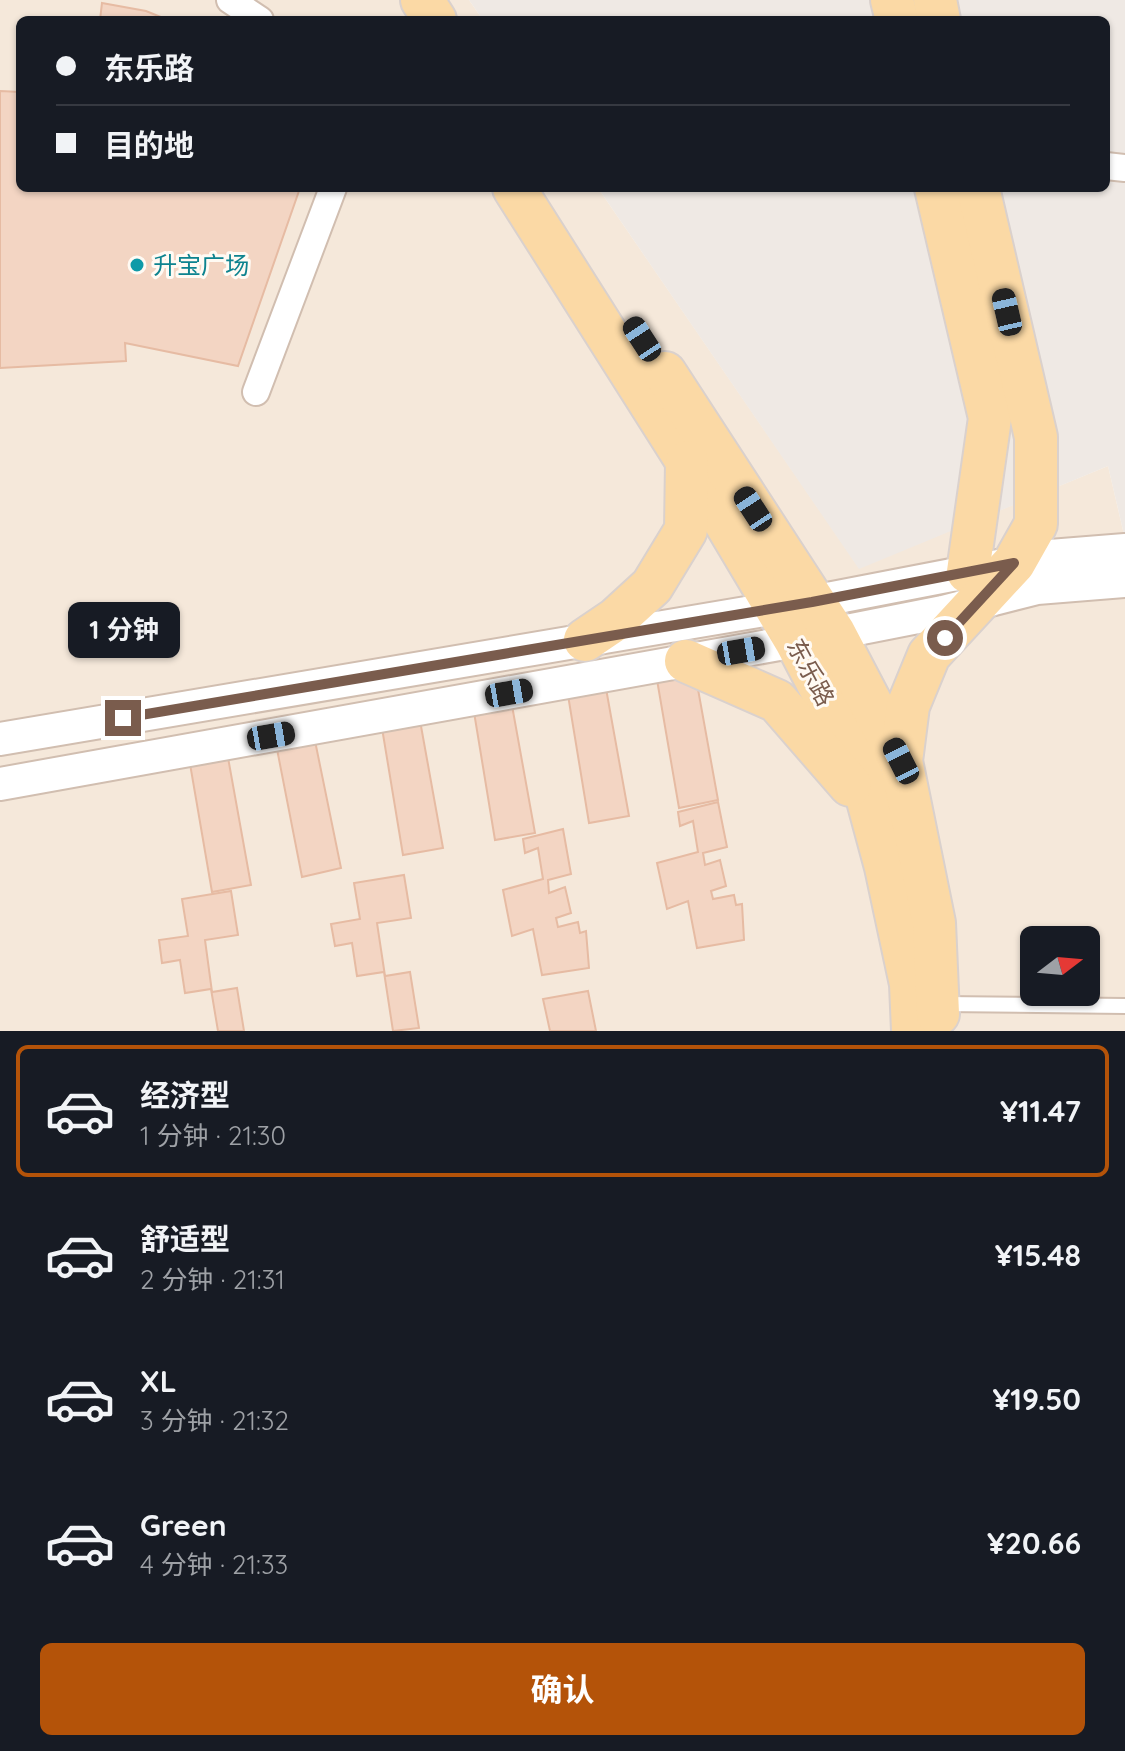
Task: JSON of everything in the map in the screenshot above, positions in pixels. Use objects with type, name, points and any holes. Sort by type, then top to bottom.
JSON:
[{"type":"main road","name":"东乐路","points":[[517,192],[687,462],[804,621]]},
{"type":"main road","name":"东乐路","points":[[546,192],[804,621],[856,756],[911,984],[930,1022]]},
{"type":"main road","points":[[937,192],[990,418],[972,588]]},
{"type":"main road","points":[[930,1022],[934,923],[901,761],[908,706],[929,655],[972,588],[1014,563],[1036,524],[1036,437],[979,192]]},
{"type":"main road","points":[[585,640],[616,619],[652,586],[686,530],[687,462]]},
{"type":"main road","points":[[804,621],[901,761]]},
{"type":"main road","points":[[686,661],[777,701],[827,754],[872,813]]},
{"type":"street","points":[[230,0],[254,16]]},
{"type":"street","points":[[256,392],[331,192]]},
{"type":"street","points":[[1014,563],[1050,556],[1125,550]]},
{"type":"street","points":[[0,739],[585,640],[804,621],[972,588],[1037,588],[1125,581]]},
{"type":"street","points":[[0,784],[686,661],[804,621]]},
{"type":"lane","points":[[930,1022],[1125,1006]]},
{"type":"shaded area","points":[[0,0],[469,0],[480,16],[16,16],[16,192],[601,192],[859,568],[1108,466],[1125,539],[1125,1031],[0,1031]]},
{"type":"shaded area","points":[[469,0],[1125,0],[1125,539],[1108,466],[859,569],[601,192],[1110,192],[1110,16],[480,16]]},
{"type":"building","points":[[102,3],[158,16],[100,16]]},
{"type":"building","name":"升宝广场","points":[[0,91],[16,92],[16,192],[299,192],[238,366],[125,343],[126,361],[0,368]]},
{"type":"building","points":[[694,667],[718,800],[679,808],[656,674]]},
{"type":"building","points":[[605,683],[629,816],[589,823],[567,689]]},
{"type":"building","points":[[511,700],[535,833],[495,840],[473,706]]},
{"type":"building","points":[[419,715],[443,848],[403,855],[381,722]]},
{"type":"building","points":[[314,736],[341,868],[302,877],[276,744]]},
{"type":"building","points":[[227,752],[251,885],[212,892],[189,758]]},
{"type":"building","points":[[718,802],[727,847],[703,853],[705,865],[720,860],[726,886],[711,891],[713,899],[734,895],[736,905],[742,904],[744,940],[697,948],[688,901],[667,909],[657,863],[698,852],[693,821],[680,826],[678,812]]},
{"type":"building","points":[[563,829],[571,874],[548,880],[549,893],[565,887],[571,913],[556,918],[558,927],[578,922],[580,933],[586,931],[589,968],[542,975],[533,929],[512,936],[503,890],[543,879],[538,848],[525,853],[523,839]]},
{"type":"building","points":[[404,875],[411,918],[377,923],[385,976],[410,972],[419,1028],[393,1031],[384,972],[357,976],[352,943],[335,946],[331,924],[360,919],[354,883]]},
{"type":"building","points":[[231,891],[238,935],[205,940],[212,992],[237,988],[244,1031],[218,1031],[211,989],[185,993],[180,960],[162,963],[159,940],[188,936],[182,899]]},
{"type":"building","points":[[588,991],[596,1031],[550,1031],[543,999]]},
{"type":"place","name":"升宝广场","points":[[137,265]]},
{"type":"route","points":[[123,718],[812,602],[1014,563],[945,638]]}]
